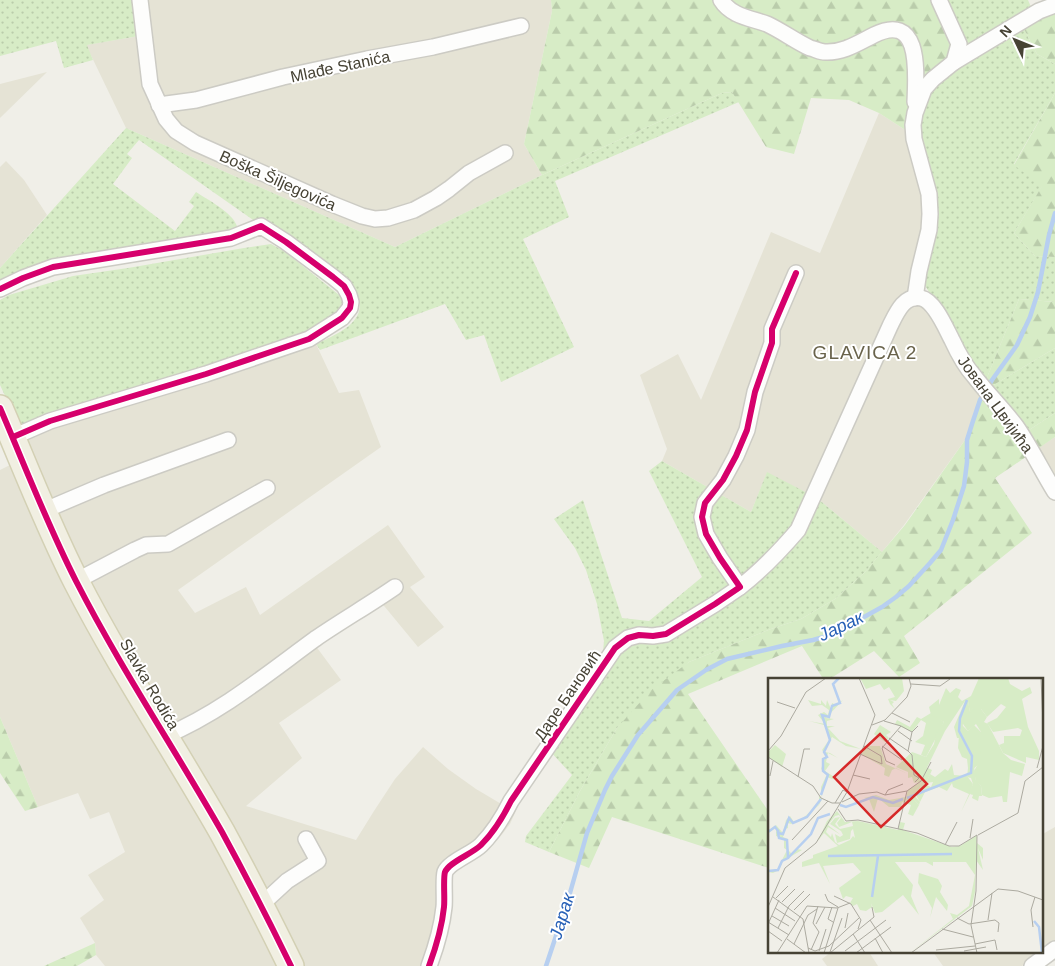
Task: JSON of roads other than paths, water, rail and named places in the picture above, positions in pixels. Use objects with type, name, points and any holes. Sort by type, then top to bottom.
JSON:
[{"type":"main road","name":"Slavka Rodića","points":[[0,408],[43,511],[76,581],[221,831],[291,966]]},
{"type":"street","name":"Boška Šiljegovića","points":[[140,0],[150,84],[166,119],[176,131],[195,143],[332,204],[362,216],[375,219],[388,218],[414,210],[449,189],[468,173],[505,153]]},
{"type":"street","points":[[721,0],[735,14],[769,25],[797,42],[822,52],[836,52],[877,34],[894,30],[903,32],[911,42],[914,50],[916,77],[914,139],[929,194],[930,214],[929,230],[919,271],[915,298]]},
{"type":"street","points":[[939,0],[959,44],[954,62]]},
{"type":"street","points":[[915,113],[924,89],[954,62],[1039,12],[1055,5]]},
{"type":"street","name":"Mlađe Stanića","points":[[159,105],[196,100],[283,77],[432,47],[521,26]]},
{"type":"street","points":[[0,289],[53,267],[231,238],[261,226],[286,242],[344,286],[351,302],[350,308],[342,318],[309,339],[206,374],[50,421],[13,437]]},
{"type":"street","points":[[740,587],[706,534],[702,517],[705,503],[723,480],[748,430],[755,392],[772,344],[772,329],[796,272]]},
{"type":"street","name":"Даре Бановић","points":[[429,966],[440,930],[444,906],[445,873],[453,863],[467,856],[481,845],[502,820],[511,800],[615,648],[628,638],[639,635],[653,636],[666,634],[707,609],[760,571],[798,530],[814,491],[896,314],[905,302],[915,298]]},
{"type":"street","name":"Јована Цвијића","points":[[915,298],[926,300],[930,303],[942,320],[962,360],[973,376],[1017,428],[1055,492]]},
{"type":"street","points":[[43,511],[104,485],[228,440]]},
{"type":"street","points":[[76,581],[146,545],[168,544],[266,488]]},
{"type":"street","points":[[165,736],[184,728],[238,695],[318,638],[395,587]]},
{"type":"street","points":[[261,905],[287,881],[318,861],[306,839]]},
{"type":"street","points":[[1032,966],[1055,949]]},
{"type":"waterway","name":"Јарак","points":[[546,966],[568,900],[587,833],[605,790],[638,735],[677,690],[706,670],[727,659],[831,635],[882,607],[896,597],[909,586],[941,550],[964,486],[967,440],[980,400],[1017,345],[1030,317],[1038,292],[1055,213]]},
{"type":"district","name":"GLAVICA 2","points":[[865,352]]}]
